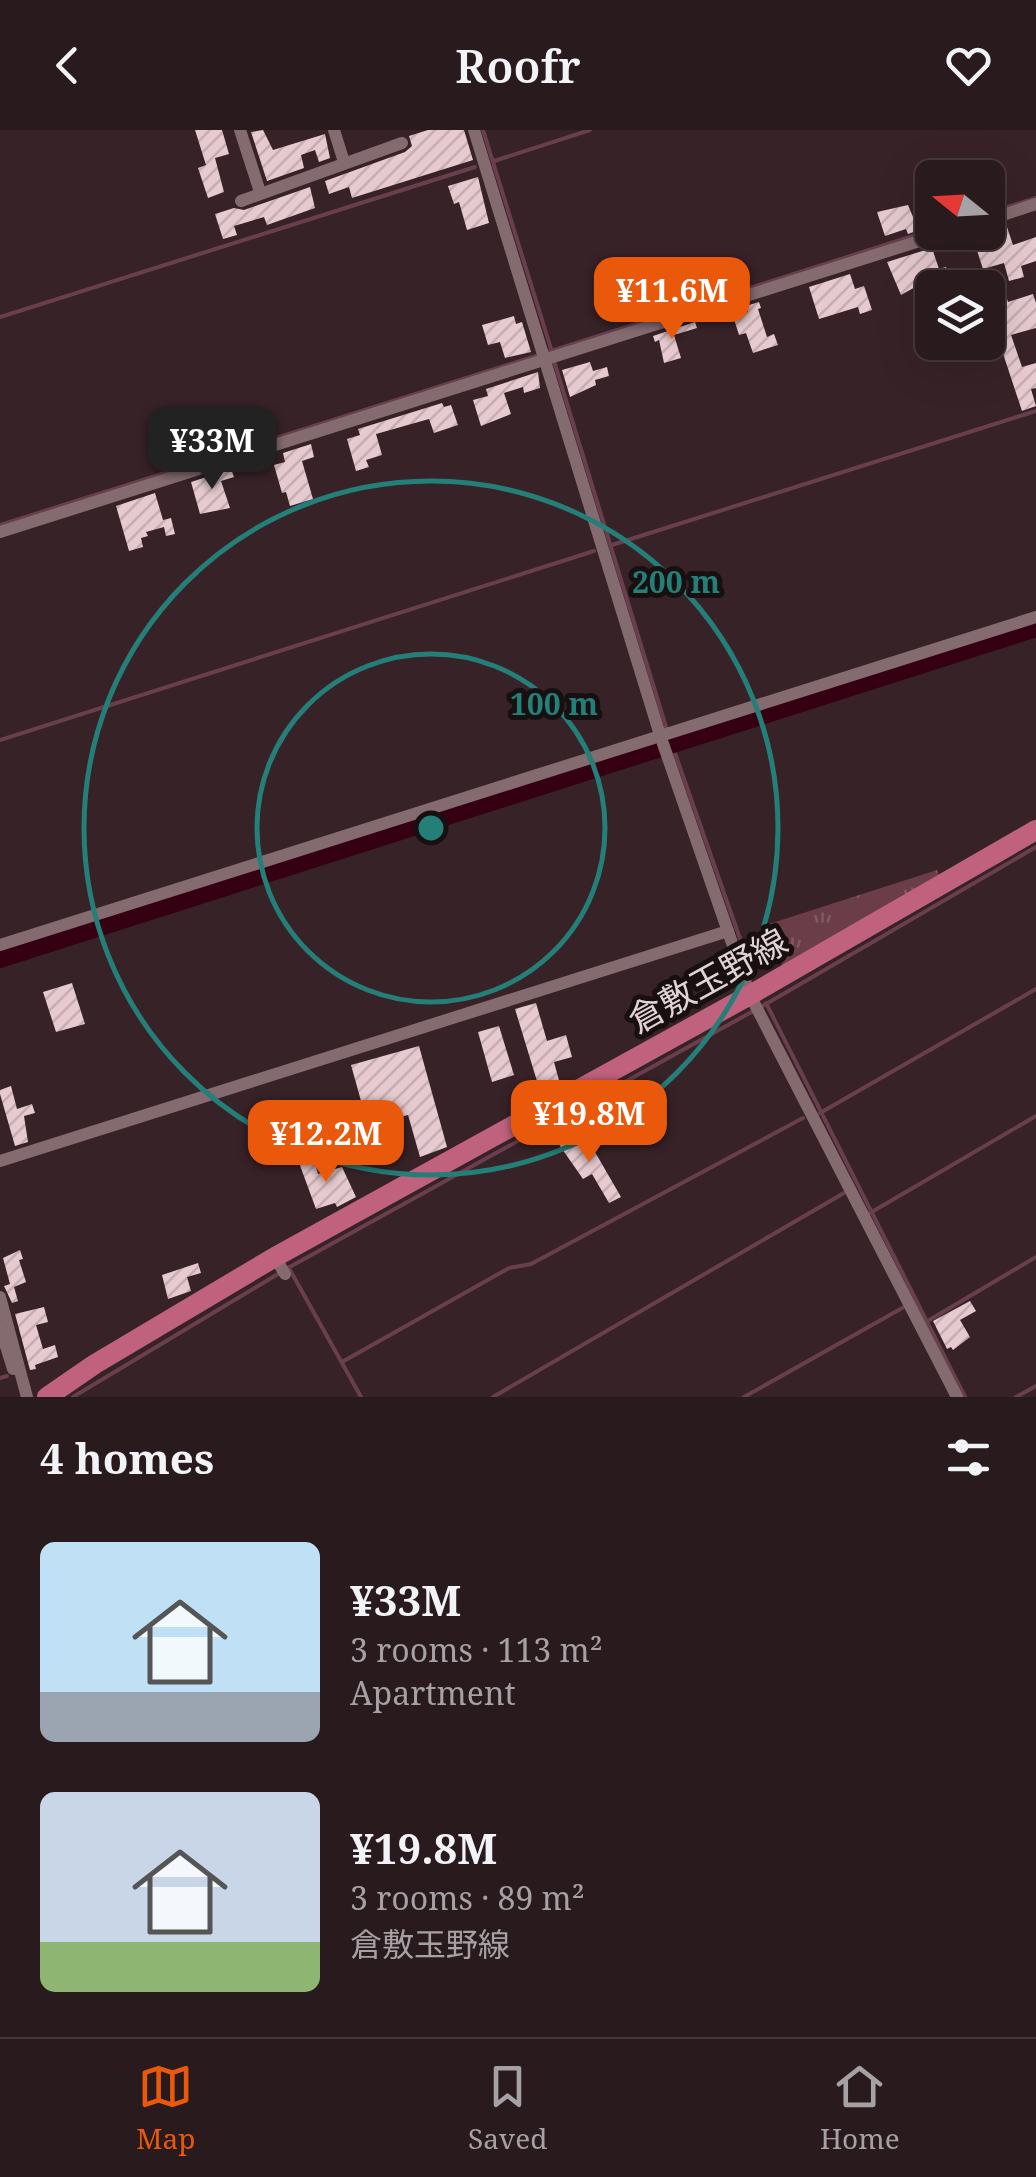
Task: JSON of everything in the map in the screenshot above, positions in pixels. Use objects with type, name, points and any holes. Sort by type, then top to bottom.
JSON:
[{"type":"main road","name":"倉敷玉野線","points":[[47,1397],[95,1364],[755,1004],[1036,830]]},
{"type":"street","points":[[240,130],[260,192]]},
{"type":"street","points":[[334,130],[344,162]]},
{"type":"street","points":[[474,130],[665,739],[755,1004],[957,1397]]},
{"type":"street","points":[[241,201],[402,143]]},
{"type":"street","points":[[1005,214],[1036,204]]},
{"type":"street","points":[[0,532],[915,242]]},
{"type":"street","points":[[0,945],[665,739],[1036,617]]},
{"type":"street","points":[[0,1161],[728,931]]},
{"type":"street","points":[[0,1297],[10,1369]]},
{"type":"street","points":[[0,1328],[10,1369],[27,1397]]},
{"type":"green space","points":[[937,870],[939,875],[783,967],[766,925]]},
{"type":"building","points":[[195,130],[222,130],[229,154],[215,158],[224,192],[208,198],[198,168],[206,165]]},
{"type":"building","points":[[263,130],[273,150],[325,134],[330,158],[319,162],[315,150],[301,155],[304,168],[267,181],[251,132]]},
{"type":"building","points":[[428,130],[464,130],[473,160],[352,198],[349,187],[329,194],[325,181],[405,152],[412,146],[409,136]]},
{"type":"building","points":[[478,177],[489,223],[467,230],[459,202],[454,204],[448,186]]},
{"type":"building","points":[[310,187],[315,208],[267,225],[264,217],[234,226],[237,235],[223,239],[215,214],[234,208],[244,210]]},
{"type":"building","points":[[908,205],[915,216],[915,231],[908,234],[906,229],[885,236],[877,212]]},
{"type":"building","points":[[1005,224],[1013,245],[1036,237],[1036,261],[1021,266],[1024,277],[1009,281],[1004,263],[983,269],[977,250],[1005,250]]},
{"type":"building","points":[[933,250],[939,269],[947,270],[915,270],[915,287],[901,295],[887,262]]},
{"type":"building","points":[[850,274],[855,289],[864,286],[872,310],[860,314],[858,307],[819,319],[809,287]]},
{"type":"building","points":[[1005,292],[1008,302],[1033,294],[1036,303],[1036,328],[1011,335],[1022,367],[1036,363],[1036,388],[1031,389],[1036,406],[1022,411],[1005,360]]},
{"type":"building","points":[[759,302],[767,337],[774,334],[778,345],[753,353],[746,333],[739,335],[733,316],[748,312],[746,306]]},
{"type":"building","points":[[514,316],[516,324],[522,322],[531,352],[505,358],[500,342],[488,345],[482,325]]},
{"type":"building","points":[[695,322],[697,328],[674,335],[681,358],[664,363],[659,340],[655,342],[653,336]]},
{"type":"building","points":[[590,362],[593,371],[607,367],[609,376],[595,380],[596,385],[570,397],[562,370]]},
{"type":"building","points":[[538,372],[540,388],[524,393],[523,387],[504,393],[511,414],[481,426],[473,400],[488,396],[486,389]]},
{"type":"building","points":[[442,403],[444,407],[451,405],[458,425],[434,433],[429,419],[376,434],[382,455],[366,460],[369,467],[356,471],[347,439],[360,435],[358,429]]},
{"type":"building","points":[[311,444],[314,457],[302,461],[313,499],[290,506],[274,465],[285,462],[283,453]]},
{"type":"building","points":[[231,469],[234,477],[221,481],[230,508],[200,514],[191,482]]},
{"type":"building","points":[[155,493],[163,520],[171,518],[175,534],[166,536],[164,527],[146,532],[148,536],[141,538],[143,547],[129,551],[116,506]]},
{"type":"building","points":[[72,983],[85,1024],[56,1032],[43,992]]},
{"type":"building","points":[[536,1003],[547,1041],[566,1035],[572,1057],[554,1062],[560,1084],[540,1091],[515,1009]]},
{"type":"building","points":[[499,1026],[514,1075],[492,1082],[478,1032]]},
{"type":"building","points":[[419,1046],[447,1147],[420,1157],[408,1115],[368,1126],[351,1065]]},
{"type":"building","points":[[11,1086],[17,1109],[32,1104],[35,1113],[24,1116],[28,1142],[15,1146],[0,1094],[0,1090]]},
{"type":"building","points":[[584,1133],[621,1197],[609,1203],[592,1174],[583,1179],[558,1143],[567,1137],[570,1142]]},
{"type":"building","points":[[313,1156],[318,1174],[342,1167],[356,1197],[337,1207],[335,1203],[316,1209],[298,1160]]},
{"type":"building","points":[[20,1250],[26,1282],[14,1287],[18,1301],[12,1303],[4,1286],[10,1284],[3,1258]]},
{"type":"building","points":[[198,1263],[201,1273],[187,1277],[191,1291],[168,1299],[162,1275]]},
{"type":"building","points":[[970,1301],[976,1311],[960,1320],[970,1337],[953,1350],[947,1349],[933,1321]]},
{"type":"building","points":[[44,1307],[48,1322],[36,1325],[43,1349],[55,1345],[58,1357],[30,1370],[15,1314]]},
{"type":"waterway","points":[[483,130],[552,352]]},
{"type":"waterway","points":[[494,161],[590,130]]},
{"type":"waterway","points":[[0,317],[475,167]]},
{"type":"waterway","points":[[1005,208],[1036,198]]},
{"type":"waterway","points":[[548,352],[915,235]]},
{"type":"waterway","points":[[0,525],[539,355]]},
{"type":"waterway","points":[[554,361],[667,730]]},
{"type":"waterway","points":[[612,545],[1036,411]]},
{"type":"waterway","points":[[0,740],[594,551]]},
{"type":"waterway","points":[[0,958],[1036,627]]},
{"type":"waterway","points":[[670,739],[751,970]]},
{"type":"waterway","points":[[286,1269],[766,1004],[1036,847]]},
{"type":"waterway","points":[[820,1113],[1036,989]]},
{"type":"waterway","points":[[766,1003],[965,1397]]},
{"type":"waterway","points":[[870,1213],[1036,1116]]},
{"type":"waterway","points":[[342,1362],[509,1268],[531,1264],[803,1118]]},
{"type":"waterway","points":[[493,1397],[844,1193]]},
{"type":"waterway","points":[[926,1322],[1036,1257]]},
{"type":"waterway","points":[[290,1270],[361,1397]]},
{"type":"waterway","points":[[73,1397],[278,1274]]},
{"type":"waterway","points":[[744,1397],[904,1307]]},
{"type":"waterway","points":[[0,1378],[7,1376]]},
{"type":"waterway","points":[[1016,1397],[1036,1386]]}]
